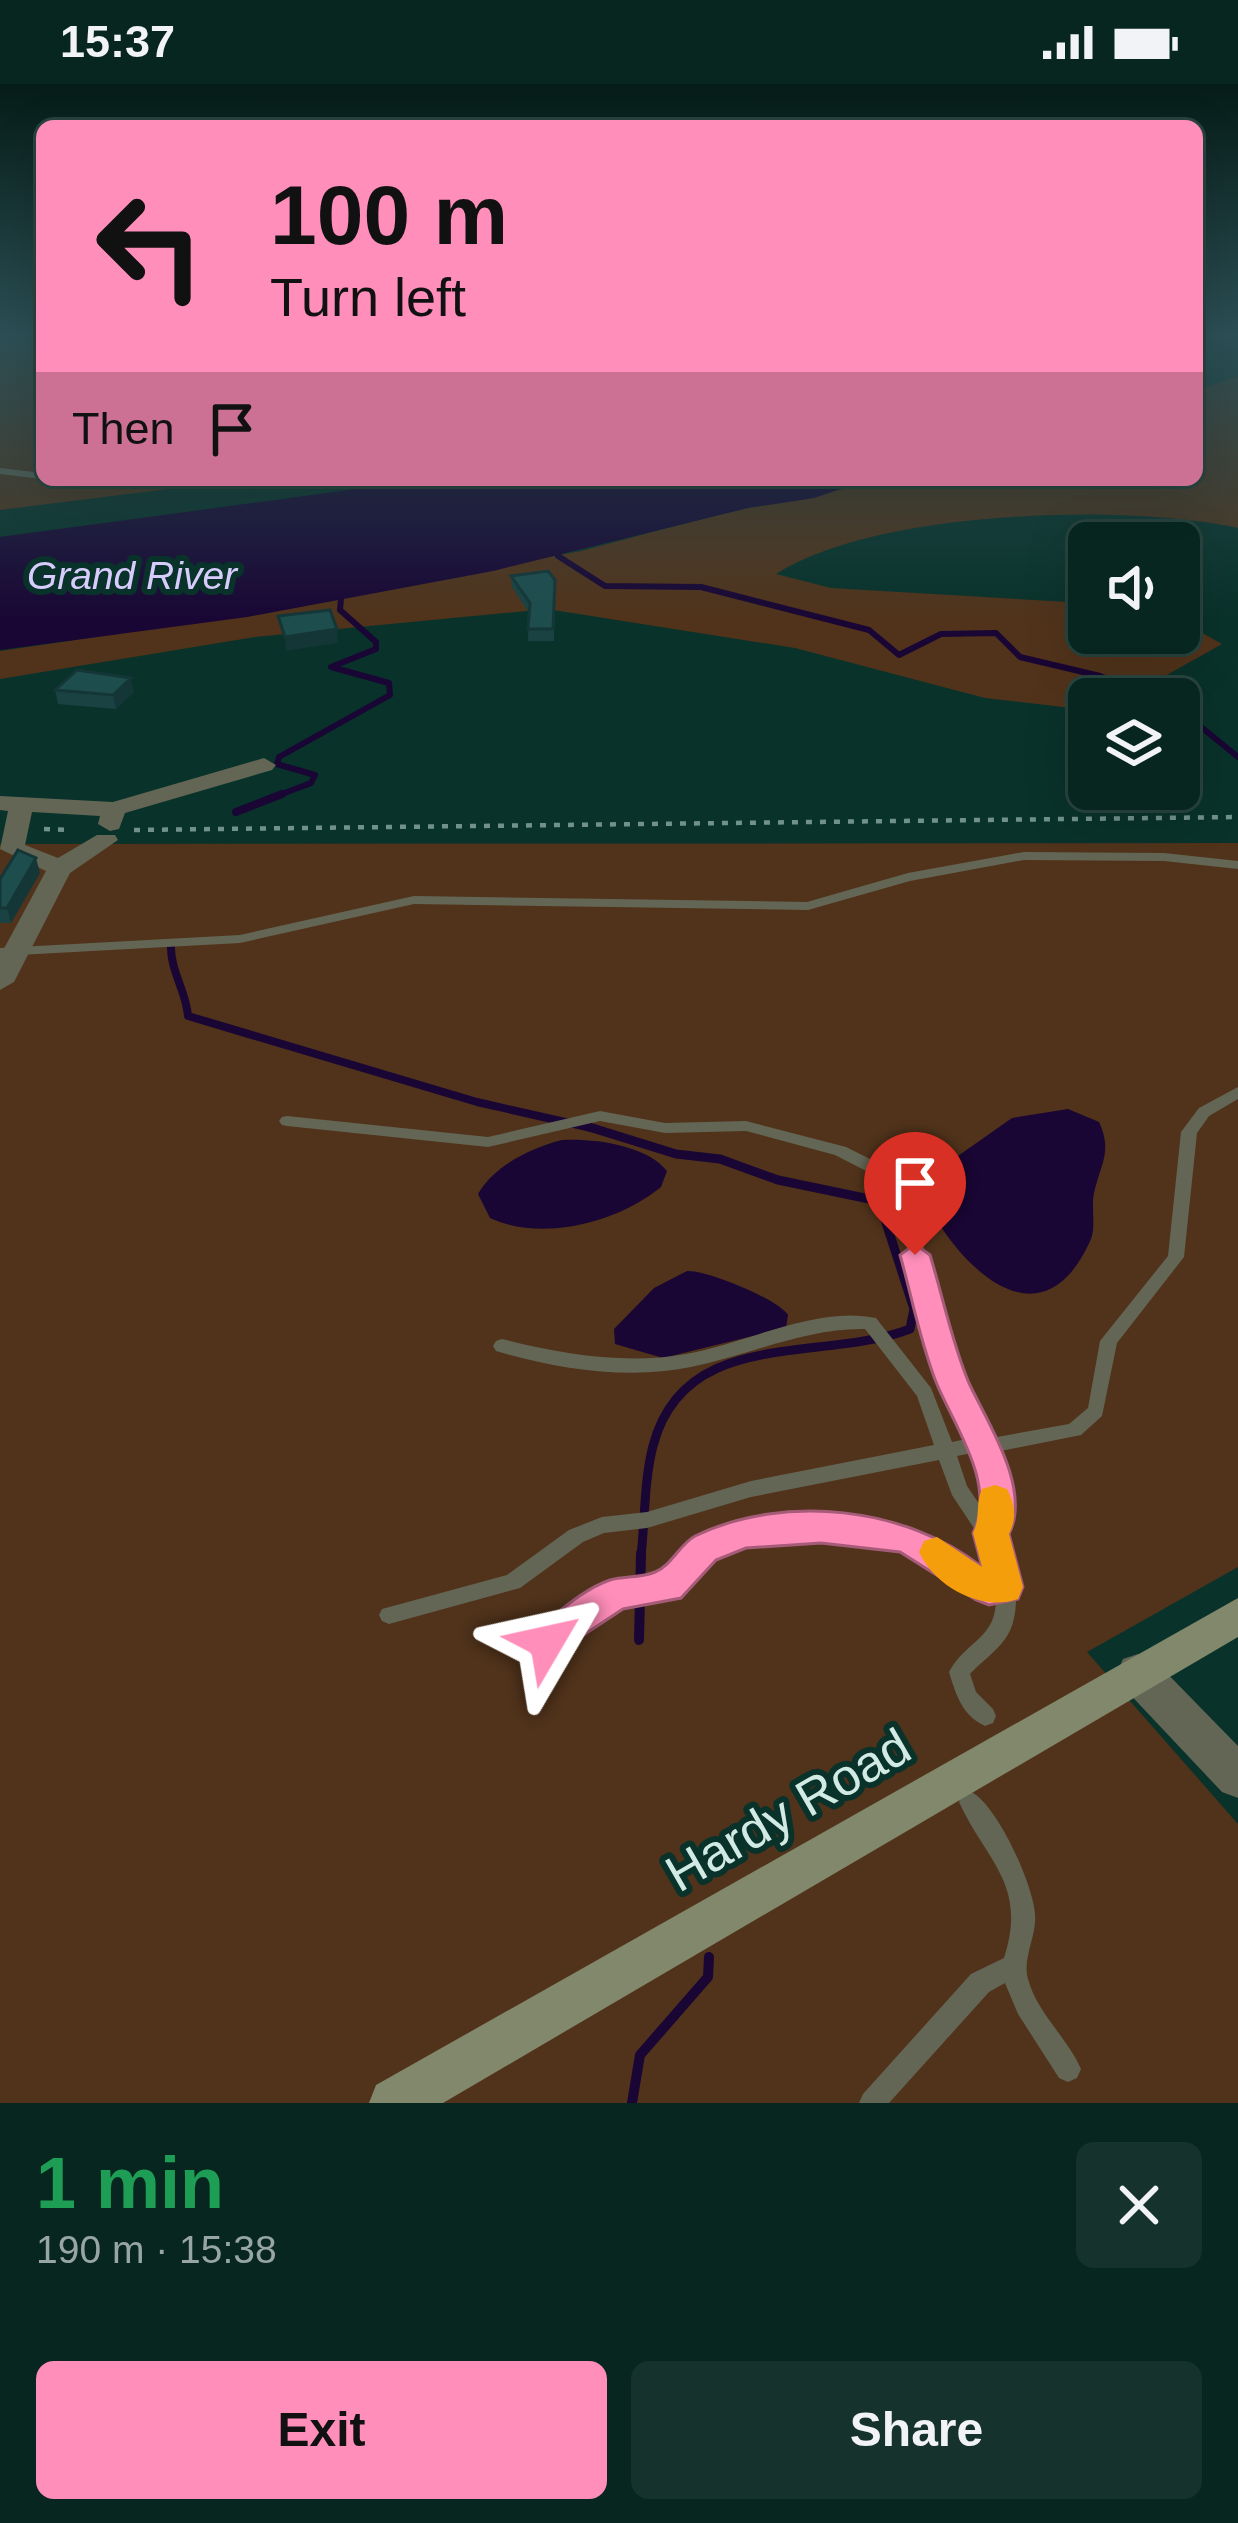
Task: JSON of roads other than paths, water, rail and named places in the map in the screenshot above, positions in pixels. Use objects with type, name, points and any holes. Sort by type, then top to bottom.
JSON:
[{"type":"main road","name":"Hardy Road","points":[[394,2103],[1238,1616]]},
{"type":"street","points":[[0,982],[8,952],[60,868],[110,826],[264,765]]},
{"type":"street","points":[[60,868],[12,848],[12,813],[110,826]]},
{"type":"street","points":[[1138,1673],[1238,1778]]},
{"type":"lane","points":[[0,472],[36,475]]},
{"type":"lane","points":[[8,952],[240,939],[414,900],[808,906],[908,878],[1024,856],[1150,856],[1238,865]]},
{"type":"lane","points":[[389,1615],[513,1582],[576,1536],[602,1525],[676,1514],[815,1475],[1074,1430],[1096,1411],[1109,1341],[1176,1257],[1189,1132],[1204,1112],[1238,1092]]},
{"type":"lane","points":[[287,1121],[488,1142],[600,1116],[665,1128],[746,1126],[840,1151],[878,1170],[902,1199],[948,1369],[986,1443],[998,1520],[991,1533]]},
{"type":"lane","points":[[502,1346],[546,1356],[661,1363],[838,1324],[870,1323],[915,1376],[965,1501],[991,1533],[1008,1614],[998,1637],[959,1672],[967,1698],[985,1716]]},
{"type":"lane","points":[[547,1642],[615,1594],[668,1586],[703,1549],[745,1533],[821,1528],[904,1537],[935,1551],[972,1581],[989,1589],[1005,1587]]},
{"type":"lane","points":[[970,1802],[1011,1867],[1019,1893],[1024,1927],[1013,1966],[1017,1984],[1068,2069]]},
{"type":"lane","points":[[872,2103],[980,1983],[1013,1966]]},
{"type":"water","name":"Grand River","points":[[378,486],[849,486],[493,571],[247,617],[0,650],[0,537]]},
{"type":"water","points":[[1068,1109],[1099,1122],[1105,1142],[1094,1193],[1091,1239],[1074,1269],[1055,1286],[1036,1293],[1015,1292],[994,1282],[956,1247],[922,1201],[918,1184],[1012,1118]]},
{"type":"water","points":[[562,1140],[604,1142],[647,1155],[667,1171],[661,1187],[623,1210],[578,1225],[532,1228],[490,1218],[478,1194],[494,1174],[515,1159]]},
{"type":"water","points":[[687,1271],[725,1280],[771,1301],[788,1315],[786,1328],[663,1358],[615,1344],[614,1329],[654,1288]]},
{"type":"waterway","points":[[558,556],[605,586],[701,587],[869,630],[899,655],[941,634],[996,633],[1020,657],[1105,678]]},
{"type":"waterway","points":[[274,797],[311,783],[315,775],[277,764],[279,757],[390,695],[389,683],[331,667],[376,649],[376,642],[340,610],[341,598]]},
{"type":"waterway","points":[[1200,726],[1238,757]]},
{"type":"waterway","points":[[236,812],[282,794]]},
{"type":"waterway","points":[[171,945],[188,1016],[477,1102],[595,1129]]},
{"type":"waterway","points":[[586,1126],[595,1129]]},
{"type":"waterway","points":[[595,1129],[676,1154],[720,1159],[778,1180],[879,1201],[914,1309],[910,1329],[875,1339],[760,1355],[724,1365],[694,1382],[669,1408],[653,1446],[641,1556]]},
{"type":"waterway","points":[[639,1640],[641,1553]]},
{"type":"waterway","points":[[632,2103],[640,2055],[708,1977],[709,1957]]}]
